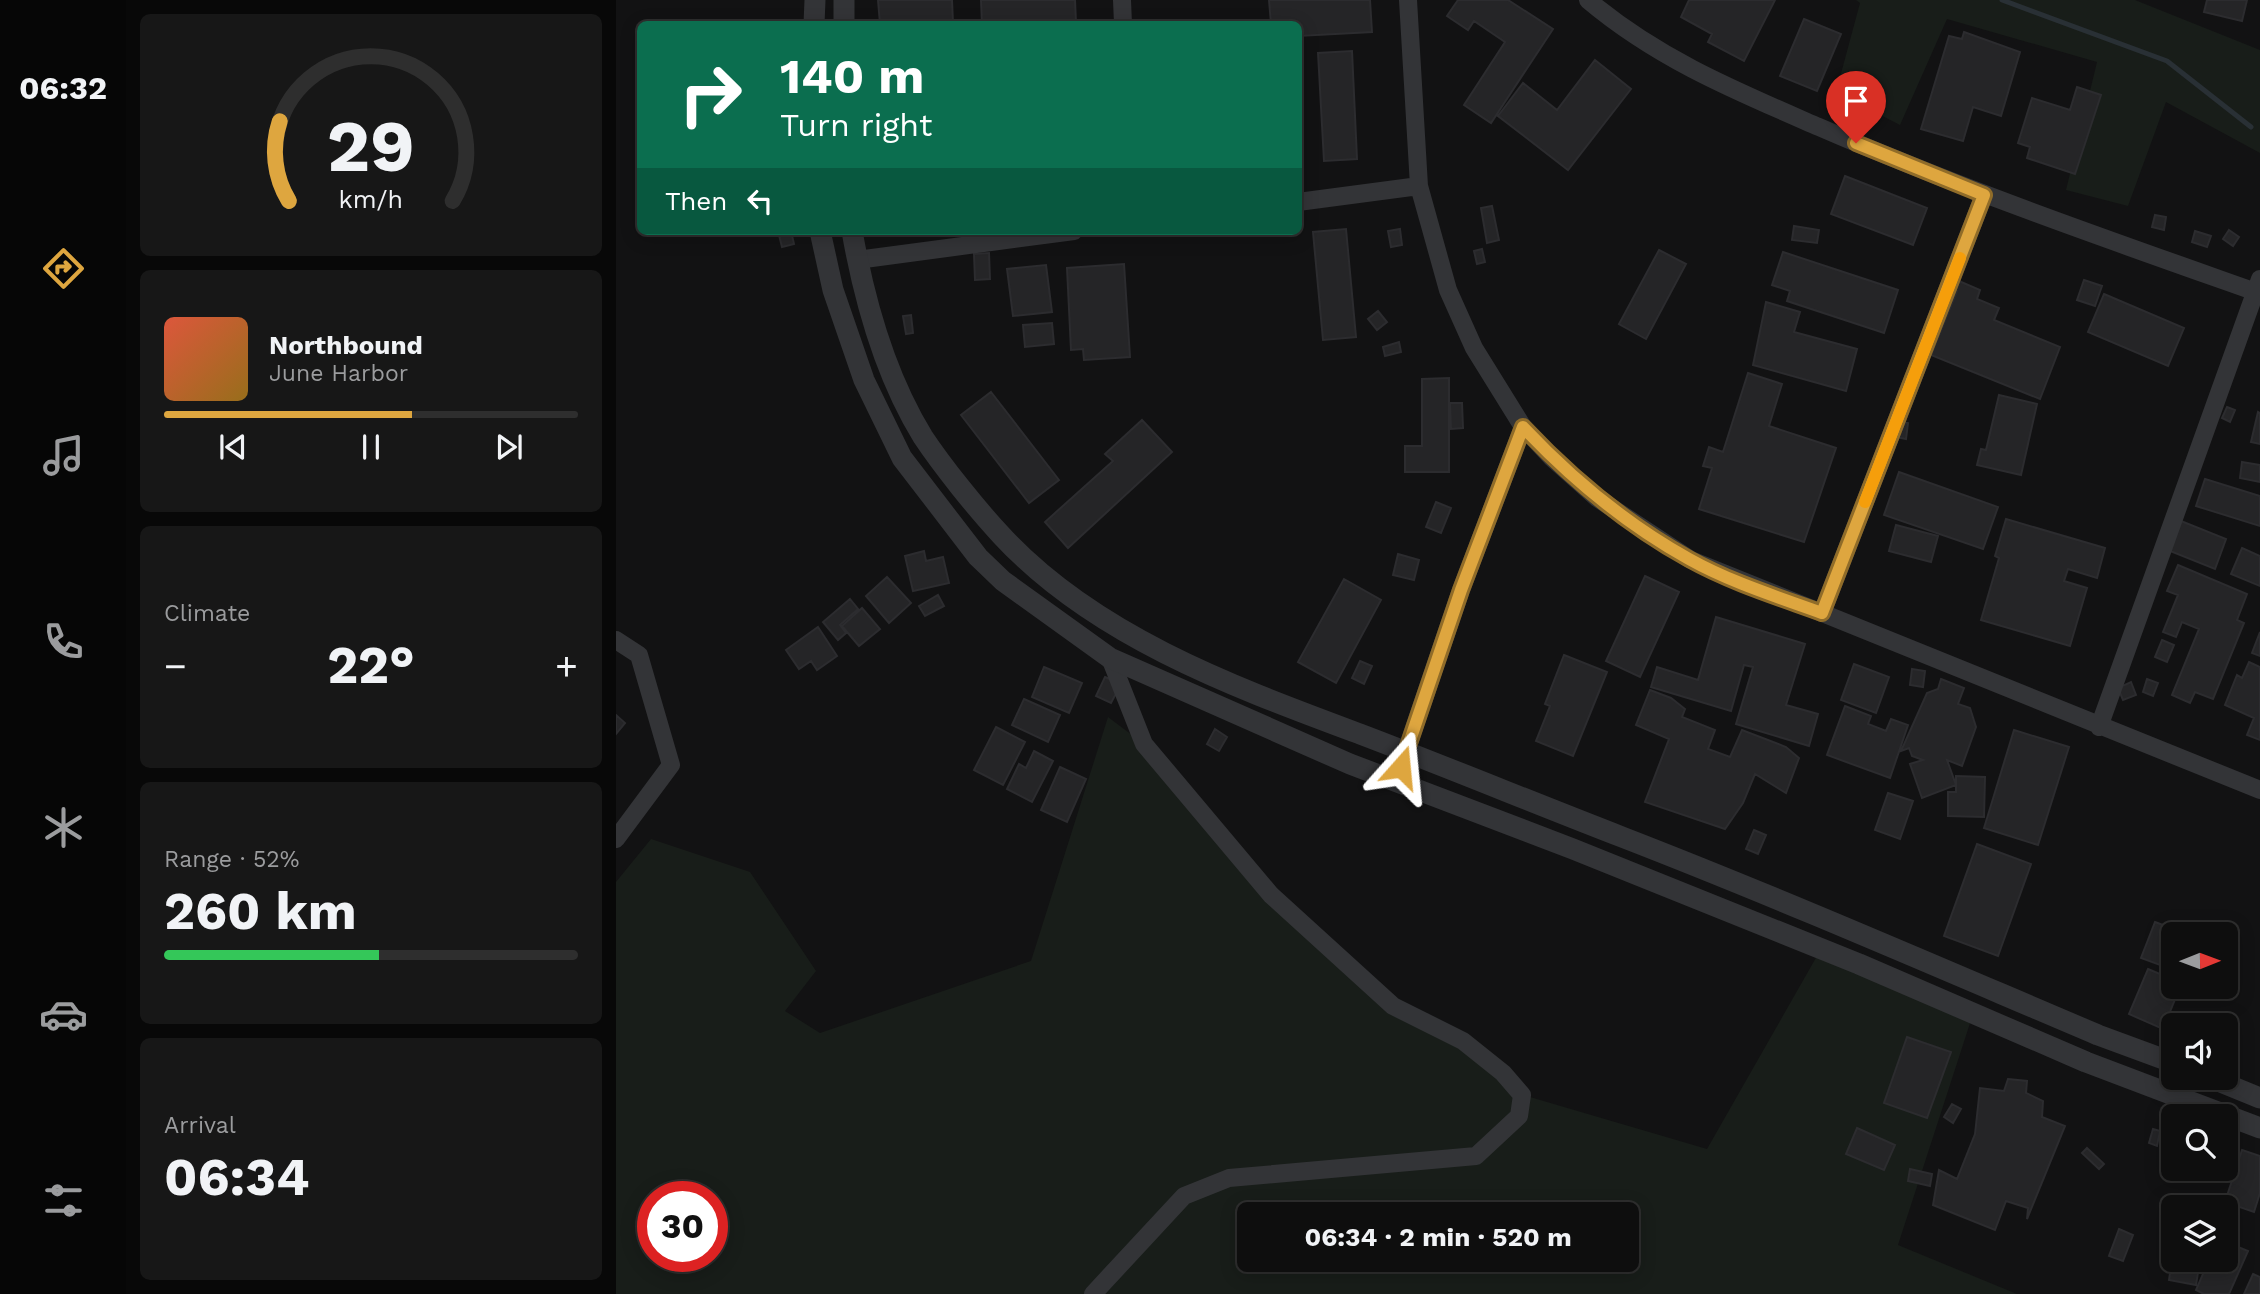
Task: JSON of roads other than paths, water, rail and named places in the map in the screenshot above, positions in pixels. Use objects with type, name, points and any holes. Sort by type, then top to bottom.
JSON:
[{"type":"street","points":[[814,21],[815,0]]},
{"type":"street","points":[[844,0],[844,21]]},
{"type":"street","points":[[1122,0],[1123,21]]},
{"type":"street","points":[[1408,0],[1419,186],[1448,290],[1474,348],[1523,427],[1597,498],[1691,560],[2260,790]]},
{"type":"street","points":[[1588,0],[1617,25],[1698,75],[1984,195],[2258,286],[2099,727]]},
{"type":"street","points":[[1302,201],[1419,186]]},
{"type":"street","points":[[1822,613],[1984,195]]},
{"type":"street","points":[[821,235],[833,290],[864,380],[902,458],[978,556],[995,573],[1044,612],[1110,658],[1289,738],[1834,954],[2086,1062],[2260,1128]]},
{"type":"street","points":[[853,235],[861,285],[888,363],[923,436],[1002,536],[1061,588],[1127,631],[1238,688],[1644,846],[2098,1035],[2161,1058]]},
{"type":"street","points":[[857,260],[1044,235]]},
{"type":"street","points":[[1396,781],[1461,590],[1523,427]]},
{"type":"street","points":[[616,640],[639,655],[671,765],[616,839]]},
{"type":"street","points":[[1093,1294],[1184,1196],[1228,1178],[1476,1156],[1519,1116],[1522,1095],[1503,1073],[1463,1041],[1393,1006],[1271,895],[1144,744],[1110,658]]},
{"type":"street","points":[[2238,1089],[2260,1098]]},
{"type":"waterway","points":[[2002,0],[2167,61],[2251,127]]}]
